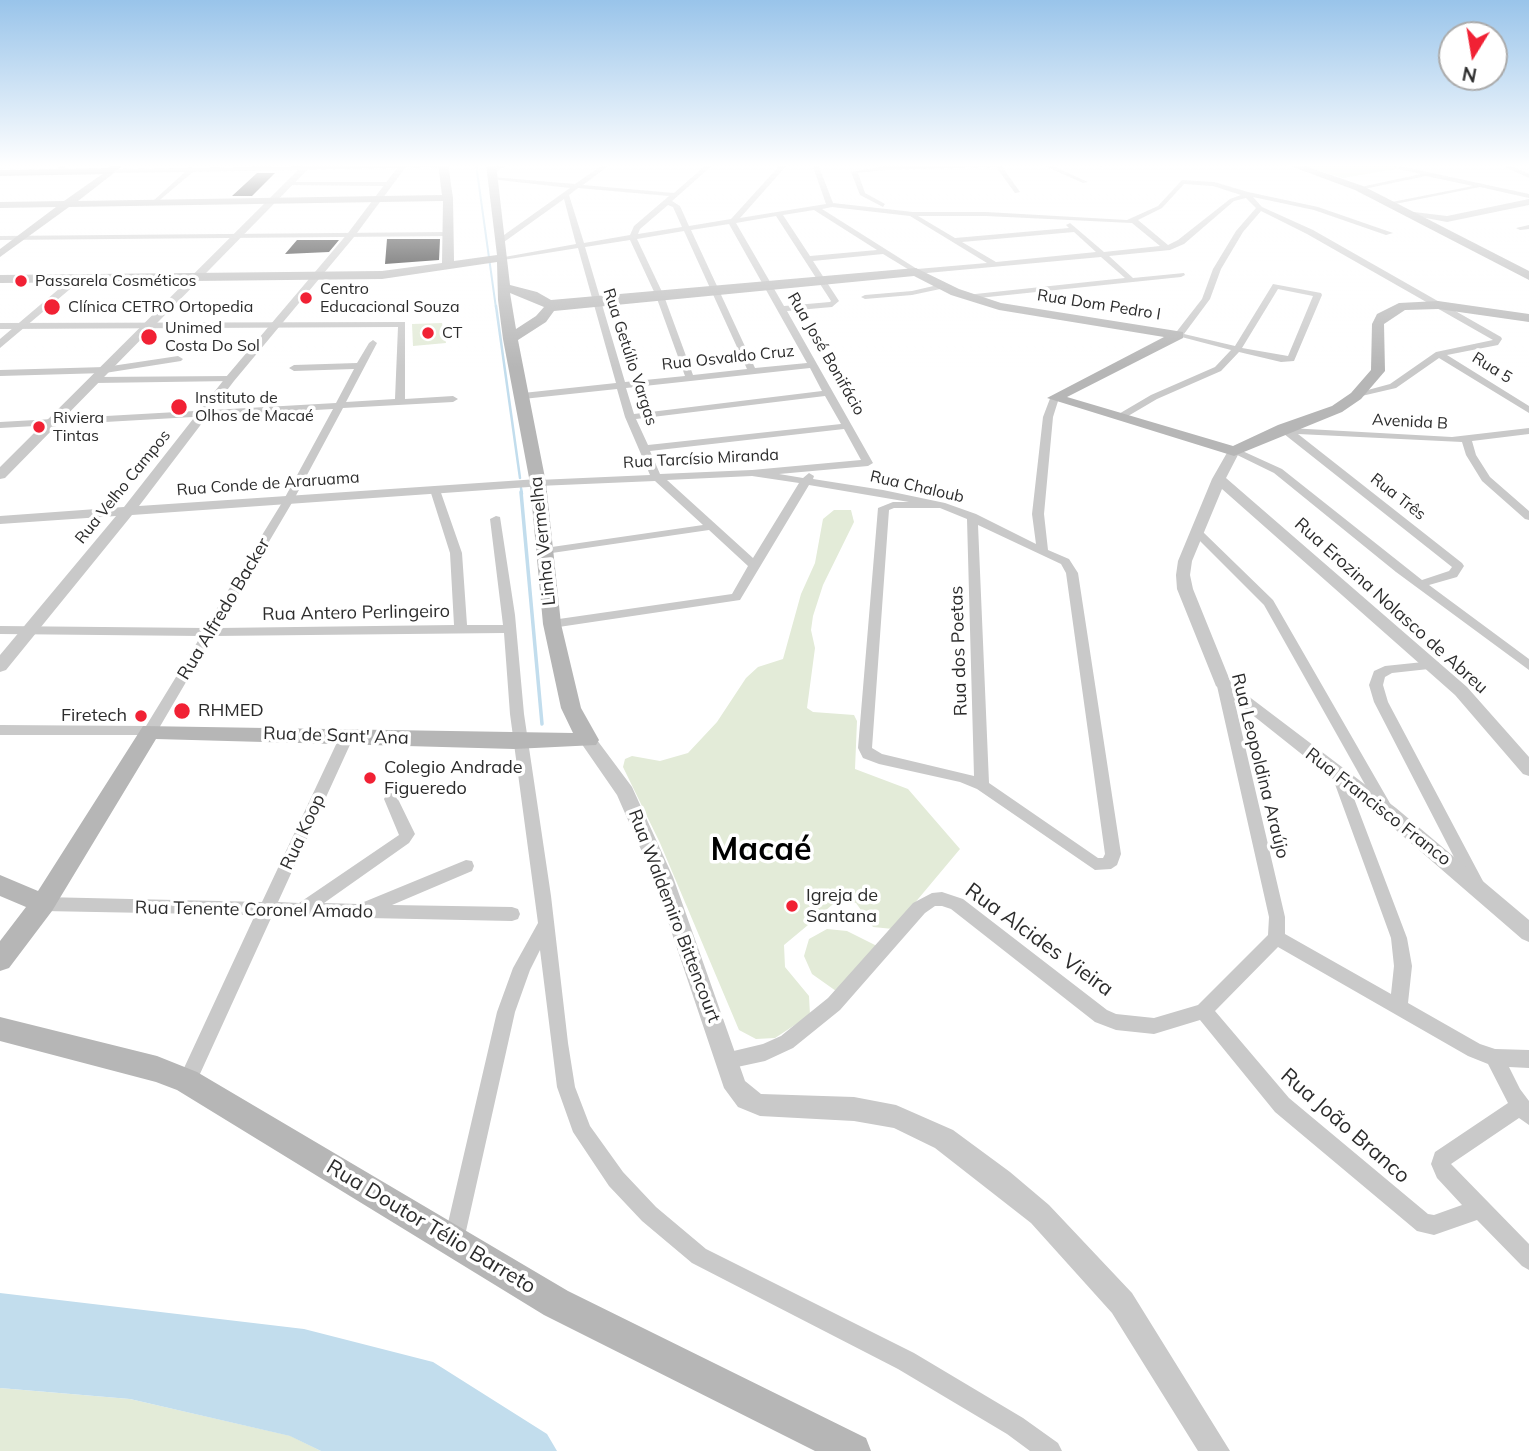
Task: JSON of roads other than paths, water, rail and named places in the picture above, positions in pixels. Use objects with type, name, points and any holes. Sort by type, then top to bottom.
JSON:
[{"type":"main road","points":[[0,254],[29,232]]},
{"type":"main road","name":"Linha Vermelha","points":[[500,232],[494,259],[504,293],[510,339],[538,483],[552,624],[571,708],[589,740]]},
{"type":"main road","points":[[1446,232],[1529,276]]},
{"type":"main road","points":[[448,266],[449,234]]},
{"type":"main road","points":[[0,279],[396,274],[494,259]]},
{"type":"main road","points":[[510,339],[533,324],[550,306],[916,272]]},
{"type":"main road","name":"Rua Dom Pedro I","points":[[916,272],[968,297],[1030,312],[1178,335]]},
{"type":"main road","points":[[504,293],[533,295],[550,306]]},
{"type":"main road","points":[[1054,398],[1240,448],[1336,409],[1356,397],[1378,371],[1378,324],[1382,317],[1403,306],[1438,304],[1498,316],[1529,318]]},
{"type":"main road","points":[[508,321],[533,324]]},
{"type":"main road","points":[[1054,398],[1178,335]]},
{"type":"main road","name":"Rua de Sant' Ana","points":[[150,731],[522,741],[589,740]]},
{"type":"main road","name":"Rua Alfredo Backer","points":[[0,960],[43,904],[150,731]]},
{"type":"main road","name":"Rua Tenente Coronel Amado","points":[[0,885],[43,904]]},
{"type":"main road","name":"Rua Doutor Télio Barreto","points":[[0,1029],[157,1069],[187,1081],[556,1303],[839,1448]]},
{"type":"street","points":[[0,475],[243,232]]},
{"type":"street","points":[[501,236],[517,232]]},
{"type":"street","name":"Rua Getúlio Vargas","points":[[576,232],[630,417],[656,477],[756,567]]},
{"type":"street","points":[[636,232],[633,238],[660,296],[690,377]]},
{"type":"street","points":[[494,259],[669,232]]},
{"type":"street","points":[[685,232],[752,371]]},
{"type":"street","name":"Rua José Bonifácio","points":[[738,232],[783,309],[826,393],[869,461],[865,464]]},
{"type":"street","points":[[783,309],[834,303],[789,232]]},
{"type":"street","points":[[853,232],[916,272],[1167,248],[1181,242],[1193,232]]},
{"type":"street","points":[[940,232],[993,263]]},
{"type":"street","points":[[955,240],[1054,232]]},
{"type":"street","points":[[1077,232],[1131,280]]},
{"type":"street","points":[[1147,232],[1167,248]]},
{"type":"street","points":[[1178,335],[1206,299],[1217,269],[1240,232]]},
{"type":"street","points":[[1309,232],[1499,339],[1495,343],[1439,354],[1393,386],[1356,397]]},
{"type":"street","points":[[1385,232],[1389,233]]},
{"type":"street","name":"Rua Velho Campos","points":[[0,666],[129,510],[230,379],[351,234]]},
{"type":"street","points":[[0,238],[449,234]]},
{"type":"street","points":[[806,259],[885,252]]},
{"type":"street","points":[[968,297],[1181,275]]},
{"type":"street","points":[[0,345],[77,279]]},
{"type":"street","points":[[864,297],[912,293],[942,286]]},
{"type":"street","name":"Rua Dom Pedro I","points":[[1178,335],[1237,349],[1281,359],[1291,359],[1318,296],[1310,292],[1272,288],[1237,349]]},
{"type":"street","name":"Rua Alfredo Backer","points":[[150,731],[289,501],[365,362],[381,346],[384,324]]},
{"type":"street","points":[[0,326],[402,324],[400,403]]},
{"type":"street","points":[[381,346],[401,347]]},
{"type":"street","points":[[1120,417],[1154,397],[1218,369],[1237,349]]},
{"type":"street","name":"Rua 5","points":[[1439,354],[1529,410]]},
{"type":"street","points":[[0,373],[105,370],[178,359]]},
{"type":"street","points":[[294,368],[365,362]]},
{"type":"street","name":"Rua Osvaldo Cruz","points":[[523,396],[811,365]]},
{"type":"street","points":[[95,380],[230,379]]},
{"type":"street","points":[[630,417],[826,393]]},
{"type":"street","points":[[1043,549],[1038,514],[1048,417],[1054,398]]},
{"type":"street","points":[[0,425],[453,399]]},
{"type":"street","points":[[644,449],[848,426]]},
{"type":"street","name":"Avenida B","points":[[1286,430],[1466,440],[1529,431]]},
{"type":"street","name":"Rua Três","points":[[1286,430],[1458,566],[1453,574],[1423,583]]},
{"type":"street","points":[[1466,440],[1471,455],[1486,479],[1529,517]]},
{"type":"street","points":[[1240,448],[1278,471],[1400,569],[1423,583],[1529,666]]},
{"type":"street","name":"Rua Leopoldina Araújo","points":[[1240,448],[1219,479],[1185,561],[1185,589],[1224,686],[1277,916],[1276,938]]},
{"type":"street","name":"Rua Tarcísio Miranda","points":[[538,483],[752,473],[865,464]]},
{"type":"street","points":[[552,624],[729,600],[740,593],[813,468]]},
{"type":"street","name":"Rua Chaloub","points":[[752,473],[941,505],[972,516],[1065,562],[1072,573],[1113,855],[1111,861],[1105,865],[1095,863],[982,785]]},
{"type":"street","name":"Rua Erozina Nolasco de Abreu","points":[[1219,479],[1433,665],[1490,722],[1529,769]]},
{"type":"street","name":"Rua Conde de Araruama","points":[[0,520],[538,483]]},
{"type":"street","points":[[435,491],[456,553],[461,630]]},
{"type":"street","points":[[941,505],[893,505],[884,508],[865,748],[878,759],[963,778],[982,785]]},
{"type":"street","name":"Rua dos Poetas","points":[[972,516],[982,785]]},
{"type":"street","points":[[496,519],[566,1087],[583,1132],[616,1179],[649,1214],[699,1256],[906,1361],[1015,1426],[1049,1451]]},
{"type":"street","points":[[545,551],[709,527]]},
{"type":"street","points":[[1198,533],[1269,603],[1389,813]]},
{"type":"street","name":"Rua Antero Perlingeiro","points":[[0,630],[211,632],[510,629]]},
{"type":"street","points":[[1433,665],[1390,669],[1379,674],[1376,685],[1381,702],[1478,887]]},
{"type":"street","name":"Rua Francisco Franco","points":[[1224,686],[1389,813],[1529,933]]},
{"type":"street","name":"Rua de Sant' Ana","points":[[0,730],[150,731]]},
{"type":"street","name":"Rua Koop","points":[[187,1081],[347,736]]},
{"type":"street","name":"Rua Waldemiro Bittencourt","points":[[589,740],[625,792],[663,877],[736,1088],[746,1099],[760,1105],[855,1109],[896,1117],[944,1139],[1001,1181],[1040,1214],[1122,1303],[1215,1451]]},
{"type":"street","points":[[1339,776],[1399,938],[1404,966],[1399,1006]]},
{"type":"street","points":[[300,911],[404,839],[407,834],[391,799]]},
{"type":"street","points":[[357,912],[466,866]]},
{"type":"street","name":"Rua Alcides Vieira","points":[[728,1060],[765,1052],[787,1042],[834,1004],[919,908],[932,900],[942,899],[957,904],[1108,1019],[1154,1026],[1204,1011],[1276,938]]},
{"type":"street","name":"Rua Tenente Coronel Amado","points":[[43,904],[512,915]]},
{"type":"street","points":[[454,1240],[506,1013],[522,968],[546,923]]},
{"type":"street","points":[[1276,938],[1474,1050],[1494,1058],[1529,1059]]},
{"type":"street","name":"Rua João Branco","points":[[1204,1011],[1282,1105],[1423,1224],[1434,1225],[1481,1208]]},
{"type":"street","points":[[1494,1058],[1524,1111],[1442,1158],[1444,1171],[1529,1259]]},
{"type":"water","points":[[0,1293],[304,1329],[433,1362],[547,1434],[557,1451],[321,1451],[290,1436],[130,1399],[0,1388]]},
{"type":"waterway","points":[[485,232],[496,308]]},
{"type":"waterway","points":[[496,306],[520,478]]},
{"type":"waterway","points":[[521,488],[522,494]]},
{"type":"waterway","points":[[521,492],[542,724]]},
{"type":"place","name":"Passarela Cosméticos","points":[[21,281]]},
{"type":"place","name":"Centro Educacional Souza","points":[[306,298]]},
{"type":"place","name":"Clínica CETRO Ortopedia","points":[[52,307]]},
{"type":"place","name":"CT","points":[[428,333]]},
{"type":"place","name":"Unimed Costa Do Sol","points":[[149,337]]},
{"type":"place","name":"Instituto de Olhos de Macaé","points":[[179,407]]},
{"type":"place","name":"Riviera Tintas","points":[[39,427]]},
{"type":"place","name":"RHMED","points":[[182,711]]},
{"type":"place","name":"Firetech","points":[[141,716]]},
{"type":"place","name":"Colegio Andrade Figueredo","points":[[370,778]]},
{"type":"place","name":"Igreja de Santana","points":[[792,906]]},
{"type":"district","name":"Macaé","points":[[761,850]]}]
